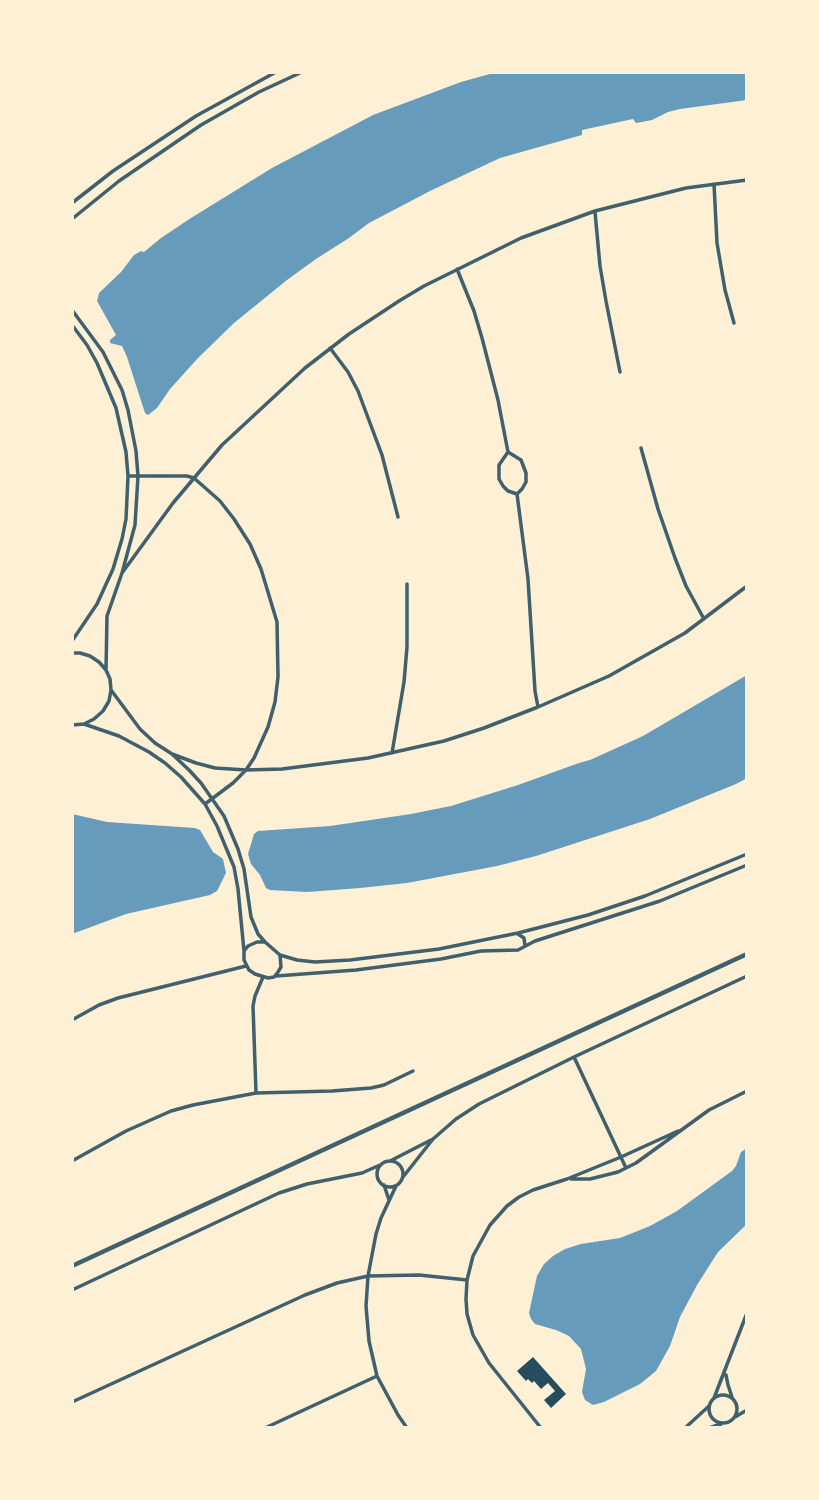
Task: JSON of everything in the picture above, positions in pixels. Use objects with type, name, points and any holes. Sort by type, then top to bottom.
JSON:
[{"type":"street","points":[[72,203],[196,116],[276,72]]},
{"type":"street","points":[[288,72],[295,75]]},
{"type":"street","points":[[72,219],[120,181],[201,125],[259,92],[302,72]]},
{"type":"street","points":[[196,116],[201,125]]},
{"type":"street","points":[[113,172],[120,181]]},
{"type":"street","points":[[122,573],[194,478],[232,436],[330,348],[407,296],[521,238],[595,211],[686,188],[747,180]]},
{"type":"street","points":[[714,184],[719,256],[734,323]]},
{"type":"street","points":[[595,211],[600,266],[620,372]]},
{"type":"street","points":[[457,269],[482,338],[498,401],[508,452],[499,466],[499,479],[508,491],[516,494]]},
{"type":"street","points":[[72,310],[103,352],[122,390],[132,430],[138,476],[135,525],[107,616],[106,670]]},
{"type":"street","points":[[72,325],[97,363],[116,408],[123,432],[128,476],[122,539],[113,569],[93,611],[72,641]]},
{"type":"street","points":[[330,348],[358,390],[382,455],[398,517]]},
{"type":"street","points":[[641,448],[675,558],[704,620]]},
{"type":"street","points":[[508,452],[520,460],[526,473],[526,482],[516,494]]},
{"type":"street","points":[[128,476],[187,476],[194,478],[220,502],[250,544],[261,569],[277,622],[278,677],[268,727],[246,770],[205,804]]},
{"type":"street","points":[[516,494],[528,579],[538,707]]},
{"type":"street","points":[[392,753],[404,682],[407,584]]},
{"type":"street","points":[[172,754],[215,768],[282,769],[392,753],[454,737],[538,707],[609,676],[704,620],[747,586]]},
{"type":"street","points":[[72,653],[90,656],[99,662],[110,679],[109,701],[103,711],[84,724]]},
{"type":"street","points":[[111,690],[140,729],[172,754],[213,799],[224,816],[238,849],[244,869],[251,917],[258,933],[264,942],[280,955],[298,960],[315,962],[382,957],[518,933],[588,915],[645,896],[747,854]]},
{"type":"street","points":[[72,724],[84,724],[118,736],[149,752],[181,777],[205,804],[234,867],[244,960],[246,966],[263,978],[383,967],[481,951],[518,950],[535,941],[660,901],[747,865]]},
{"type":"street","points":[[711,870],[715,879]]},
{"type":"street","points":[[588,915],[591,924]]},
{"type":"street","points":[[518,933],[524,938],[526,946]]},
{"type":"street","points":[[505,936],[501,944],[505,950]]},
{"type":"street","points":[[244,951],[253,943],[264,942]]},
{"type":"street","points":[[72,1266],[747,954]]},
{"type":"street","points":[[274,976],[281,967],[280,955]]},
{"type":"street","points":[[382,957],[383,967]]},
{"type":"street","points":[[72,1020],[118,998],[246,966]]},
{"type":"street","points":[[407,1428],[377,1376],[366,1306],[368,1276],[376,1234],[396,1186],[433,1139],[479,1104],[747,976]]},
{"type":"street","points":[[257,1093],[253,1006],[263,978]]},
{"type":"street","points":[[574,1057],[626,1168]]},
{"type":"street","points":[[72,1161],[126,1130],[171,1111],[257,1093],[371,1088],[393,1082],[413,1071]]},
{"type":"street","points":[[567,1179],[590,1179],[618,1172],[636,1163],[715,1106],[747,1091]]},
{"type":"street","points":[[541,1428],[489,1363],[473,1335],[467,1314],[467,1280],[481,1240],[499,1214],[519,1197],[621,1157],[678,1131]]},
{"type":"street","points":[[72,1290],[279,1193],[362,1172],[433,1139]]},
{"type":"street","points":[[390,1161],[401,1166],[403,1177]]},
{"type":"street","points":[[377,1176],[380,1165]]},
{"type":"street","points":[[362,1172],[377,1176],[384,1185],[389,1200]]},
{"type":"street","points":[[384,1185],[396,1186]]},
{"type":"street","points":[[72,1402],[305,1295],[337,1283],[368,1276],[419,1275],[467,1280]]},
{"type":"street","points":[[685,1428],[714,1398],[747,1313]]},
{"type":"street","points":[[726,1371],[737,1411],[733,1418]]},
{"type":"street","points":[[265,1428],[377,1376]]},
{"type":"street","points":[[709,1428],[724,1423],[747,1409],[726,1395],[714,1398]]},
{"type":"street","points":[[709,1406],[712,1418],[724,1423]]},
{"type":"water","points":[[497,72],[747,72],[747,100],[680,109],[652,120],[636,123],[633,119],[582,130],[582,135],[500,158],[430,191],[369,223],[287,280],[234,323],[198,358],[157,408],[148,415],[145,413],[127,357],[122,346],[110,343],[116,335],[97,301],[99,293],[134,255],[144,252],[191,218],[272,168],[373,115],[461,82]]},
{"type":"water","points":[[747,675],[747,778],[650,819],[536,856],[407,883],[307,892],[270,890],[251,864],[248,854],[254,834],[258,831],[330,826],[411,814],[451,806],[518,785],[590,760],[643,736]]},
{"type":"water","points":[[72,814],[107,822],[195,828],[200,830],[213,852],[223,859],[226,873],[217,891],[210,895],[126,914],[72,934]]},
{"type":"water","points":[[747,1148],[747,1224],[718,1252],[697,1285],[656,1371],[640,1384],[593,1405],[585,1400],[582,1392],[586,1369],[581,1349],[569,1336],[535,1324],[531,1319],[529,1313],[537,1276],[544,1264],[565,1249],[620,1238],[677,1211],[732,1171],[741,1152]]},
{"type":"building","points":[[533,1357],[566,1394],[551,1408],[544,1400],[555,1391],[548,1383],[541,1389],[534,1381],[526,1381],[517,1371]]}]
